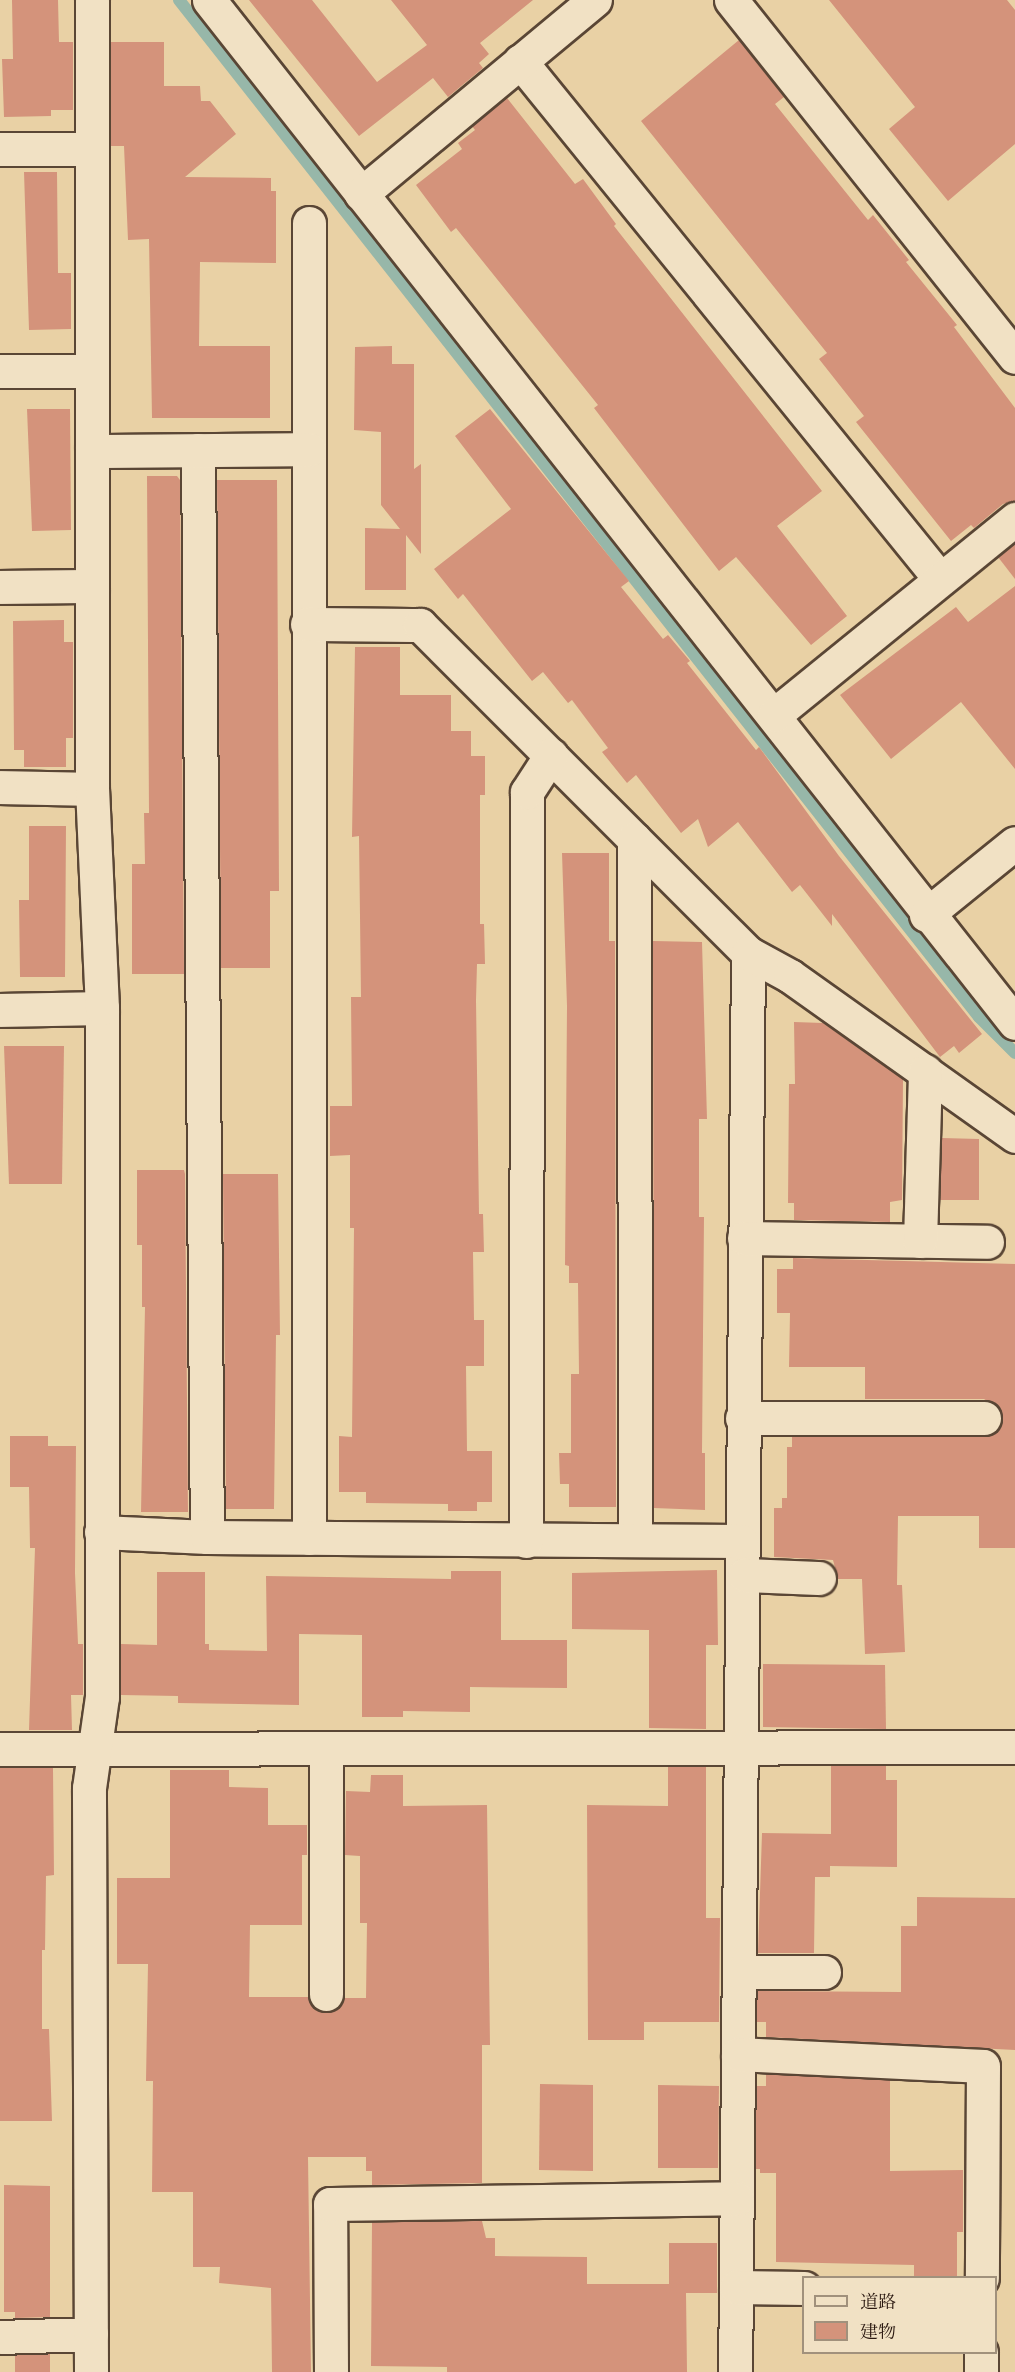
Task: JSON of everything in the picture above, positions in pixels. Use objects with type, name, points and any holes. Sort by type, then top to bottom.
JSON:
[{"type":"street","points":[[91,2372],[88,1788],[102,1697],[102,1008],[92,789],[92,0]]},
{"type":"street","points":[[211,0],[361,194],[774,715],[926,915],[1015,1023]]},
{"type":"street","points":[[361,194],[596,0]]},
{"type":"street","points":[[730,0],[1015,357]]},
{"type":"street","points":[[520,61],[940,579]]},
{"type":"street","points":[[0,149],[92,149]]},
{"type":"street","points":[[309,223],[307,624],[309,1538]]},
{"type":"street","points":[[0,371],[92,371]]},
{"type":"street","points":[[92,451],[309,449]]},
{"type":"street","points":[[198,450],[207,1537]]},
{"type":"street","points":[[774,715],[1015,519]]},
{"type":"street","points":[[0,587],[92,586]]},
{"type":"street","points":[[307,624],[420,624],[748,953],[790,976],[1015,1136]]},
{"type":"street","points":[[526,1541],[526,792],[551,755]]},
{"type":"street","points":[[0,787],[92,789]]},
{"type":"street","points":[[634,839],[635,1540]]},
{"type":"street","points":[[926,915],[1015,843]]},
{"type":"street","points":[[735,2372],[748,953]]},
{"type":"street","points":[[0,1010],[102,1008]]},
{"type":"street","points":[[920,1241],[925,1071]]},
{"type":"street","points":[[744,1238],[987,1242]]},
{"type":"street","points":[[742,1418],[984,1418]]},
{"type":"street","points":[[101,1532],[207,1537],[741,1541]]},
{"type":"street","points":[[744,1575],[819,1578]]},
{"type":"street","points":[[0,1749],[1015,1747]]},
{"type":"street","points":[[326,1748],[326,1994]]},
{"type":"street","points":[[739,1972],[824,1972]]},
{"type":"street","points":[[738,2054],[983,2066],[982,2276]]},
{"type":"street","points":[[331,2372],[330,2204],[737,2198]]},
{"type":"street","points":[[736,2286],[802,2288]]},
{"type":"street","points":[[0,2337],[91,2334]]},
{"type":"street","points":[[981,2354],[981,2372]]},
{"type":"building","points":[[12,0],[58,0],[59,42],[73,42],[73,110],[51,110],[51,116],[4,117],[2,59],[13,59]]},
{"type":"building","points":[[249,0],[312,0],[377,82],[427,45],[391,0],[533,0],[480,43],[489,54],[479,63],[483,68],[448,97],[433,78],[359,136]]},
{"type":"building","points":[[829,0],[1007,0],[1015,10],[1015,144],[948,201],[889,129],[915,107]]},
{"type":"building","points":[[739,40],[784,97],[775,104],[868,220],[873,215],[909,260],[906,262],[957,325],[954,327],[1015,408],[1015,501],[1003,504],[974,528],[971,525],[951,541],[856,422],[864,416],[819,359],[827,353],[641,121]]},
{"type":"building","points":[[111,42],[164,42],[164,86],[200,86],[201,101],[210,101],[236,134],[185,177],[271,178],[271,191],[276,191],[276,263],[200,262],[199,346],[270,346],[270,418],[152,418],[149,239],[128,240],[124,146],[111,146]]},
{"type":"building","points":[[507,98],[575,184],[583,179],[616,224],[614,226],[822,491],[777,526],[847,616],[811,645],[736,557],[719,571],[594,408],[598,405],[456,228],[451,232],[416,185],[462,149],[458,143],[475,130],[472,126]]},
{"type":"building","points":[[24,172],[57,172],[58,273],[71,273],[71,329],[29,330]]},
{"type":"building","points":[[392,346],[392,364],[414,364],[414,469],[421,464],[421,554],[406,535],[406,590],[365,590],[365,528],[400,529],[381,505],[381,432],[354,430],[355,347]]},
{"type":"building","points":[[27,409],[70,409],[71,530],[32,531]]},
{"type":"building","points":[[490,409],[629,581],[621,587],[663,639],[668,635],[690,661],[687,663],[756,750],[759,747],[839,856],[982,1034],[959,1053],[954,1046],[940,1057],[832,914],[832,926],[800,885],[792,892],[738,822],[708,847],[698,819],[681,833],[636,775],[627,783],[602,752],[608,748],[572,700],[568,703],[543,672],[532,681],[463,594],[458,599],[434,569],[511,509],[455,436]]},
{"type":"building","points":[[147,476],[177,476],[180,480],[184,974],[132,974],[132,864],[145,864],[144,813],[149,813]]},
{"type":"building","points":[[217,480],[277,480],[279,891],[270,891],[270,968],[221,968]]},
{"type":"building","points":[[1015,543],[1015,579],[998,557]]},
{"type":"building","points":[[1015,586],[1015,769],[961,702],[891,759],[840,695],[956,607],[968,622]]},
{"type":"building","points":[[64,620],[64,642],[73,642],[73,738],[66,738],[66,767],[24,767],[24,750],[14,750],[13,621]]},
{"type":"building","points":[[355,647],[400,647],[400,695],[451,695],[451,731],[471,731],[471,756],[485,756],[485,795],[480,795],[480,924],[484,924],[485,964],[477,964],[476,1000],[479,1214],[483,1214],[484,1252],[473,1252],[474,1320],[484,1320],[484,1366],[466,1366],[467,1451],[492,1451],[492,1502],[477,1502],[477,1511],[448,1511],[448,1504],[366,1503],[366,1492],[339,1492],[339,1436],[352,1437],[354,1228],[350,1228],[350,1155],[330,1156],[330,1106],[352,1106],[351,997],[361,997],[359,836],[352,837]]},
{"type":"building","points":[[29,826],[66,826],[65,977],[20,977],[19,900],[29,900]]},
{"type":"building","points":[[562,853],[609,853],[609,941],[615,941],[616,1507],[569,1507],[569,1484],[560,1484],[559,1453],[571,1453],[571,1374],[579,1374],[578,1283],[569,1283],[569,1266],[565,1265],[567,1006]]},
{"type":"building","points":[[653,941],[702,942],[707,1119],[699,1119],[699,1217],[704,1217],[702,1453],[705,1453],[705,1510],[654,1508]]},
{"type":"building","points":[[794,1022],[823,1023],[903,1079],[902,1200],[890,1202],[890,1222],[794,1220],[794,1203],[788,1203],[789,1084],[795,1084]]},
{"type":"building","points":[[4,1046],[64,1046],[62,1184],[9,1184]]},
{"type":"building","points":[[942,1138],[979,1139],[979,1200],[940,1200]]},
{"type":"building","points":[[137,1170],[184,1170],[185,1174],[188,1512],[141,1512],[145,1307],[142,1307],[142,1245],[137,1245]]},
{"type":"building","points":[[223,1174],[278,1174],[280,1335],[276,1335],[274,1509],[226,1509]]},
{"type":"building","points":[[793,1258],[1015,1264],[1015,1548],[979,1548],[979,1516],[898,1516],[897,1585],[902,1585],[905,1652],[865,1654],[862,1579],[838,1579],[833,1560],[774,1557],[774,1508],[782,1508],[782,1498],[787,1498],[787,1447],[792,1447],[792,1437],[985,1437],[1000,1427],[1000,1409],[984,1399],[865,1399],[865,1367],[789,1367],[790,1313],[777,1313],[777,1269],[793,1269]]},
{"type":"building","points":[[10,1436],[48,1436],[48,1446],[76,1446],[75,1573],[78,1644],[83,1644],[83,1695],[71,1695],[72,1730],[29,1730],[35,1548],[30,1548],[29,1487],[10,1487]]},
{"type":"building","points":[[717,1570],[718,1645],[706,1645],[706,1729],[649,1728],[649,1630],[572,1629],[572,1573]]},
{"type":"building","points":[[451,1571],[501,1571],[501,1640],[567,1640],[567,1688],[470,1687],[470,1712],[403,1711],[403,1717],[362,1717],[362,1635],[299,1634],[299,1705],[178,1703],[178,1696],[121,1695],[121,1644],[157,1645],[157,1572],[205,1572],[205,1644],[209,1644],[209,1650],[267,1651],[266,1576],[451,1579]]},
{"type":"building","points":[[763,1664],[885,1665],[886,1729],[763,1727]]},
{"type":"building","points":[[668,1766],[706,1766],[706,1918],[720,1918],[719,2022],[644,2022],[644,2040],[588,2040],[587,1805],[668,1806]]},
{"type":"building","points":[[831,1766],[886,1766],[886,1780],[897,1780],[897,1867],[830,1866],[830,1877],[815,1877],[814,1953],[758,1953],[762,1833],[831,1834]]},
{"type":"building","points":[[0,1768],[53,1768],[54,1875],[46,1876],[45,1950],[42,1950],[42,2029],[49,2029],[52,2121],[0,2121]]},
{"type":"building","points":[[170,1770],[229,1770],[229,1787],[268,1788],[268,1825],[307,1825],[307,1855],[302,1855],[302,1925],[250,1925],[249,1997],[308,1997],[316,2010],[325,2013],[336,2010],[344,1998],[366,1998],[367,1923],[360,1923],[360,1856],[345,1855],[346,1791],[370,1792],[371,1775],[403,1775],[403,1806],[487,1805],[490,2045],[482,2045],[482,2183],[372,2185],[372,2171],[366,2171],[366,2157],[308,2157],[311,2372],[272,2372],[271,2288],[219,2283],[220,2267],[193,2267],[193,2192],[152,2192],[153,2081],[146,2081],[148,1964],[117,1964],[117,1878],[170,1878]]},
{"type":"building","points":[[917,1897],[1015,1898],[1015,2050],[766,2037],[766,2022],[757,2022],[757,1991],[901,1992],[901,1926],[917,1926]]},
{"type":"building","points":[[766,2074],[890,2080],[890,2171],[963,2170],[963,2232],[957,2232],[957,2276],[914,2276],[914,2265],[776,2262],[776,2173],[760,2173],[760,2169],[756,2169],[756,2086],[766,2086]]},
{"type":"building","points":[[540,2084],[593,2085],[593,2171],[539,2170]]},
{"type":"building","points":[[658,2085],[719,2086],[718,2168],[658,2168]]},
{"type":"building","points":[[4,2185],[50,2186],[50,2317],[15,2318],[15,2312],[4,2312]]},
{"type":"building","points":[[482,2221],[486,2238],[495,2238],[495,2256],[587,2257],[587,2284],[669,2284],[669,2243],[717,2243],[717,2293],[686,2293],[687,2372],[447,2372],[447,2367],[371,2366],[372,2222]]},
{"type":"building","points":[[50,2354],[50,2372],[15,2372],[15,2355]]},
{"type":"waterway","points":[[179,0],[979,1017],[1015,1053]]}]
